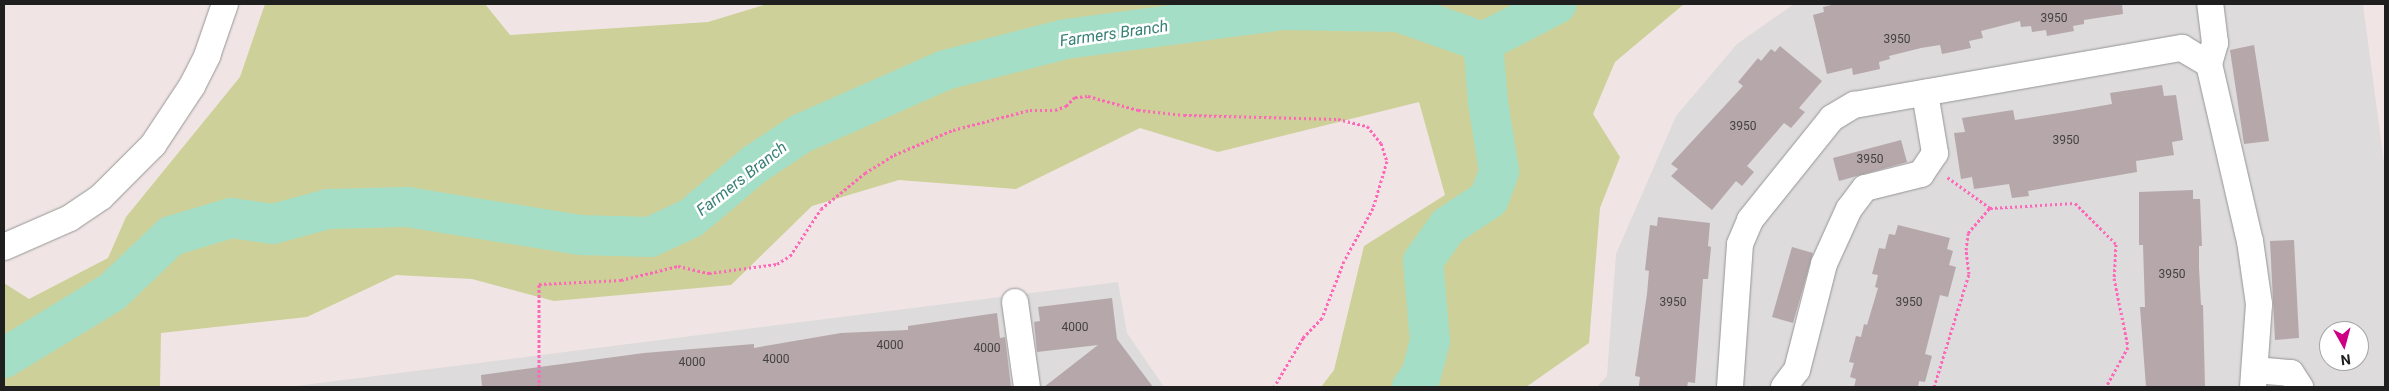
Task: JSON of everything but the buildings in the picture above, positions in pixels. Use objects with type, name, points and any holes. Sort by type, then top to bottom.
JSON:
[{"type":"street","points":[[4,246],[70,218],[101,197],[153,145],[192,86],[207,56],[225,4]]},
{"type":"street","points":[[2210,4],[2215,44],[2210,64],[2250,241],[2259,304],[2254,379],[2292,373],[2300,387]]},
{"type":"street","points":[[1730,387],[1740,244],[1750,220],[1832,118],[1854,105],[2182,48],[2210,64]]},
{"type":"street","points":[[1784,387],[1797,370],[1824,264],[1849,210],[1865,188],[1921,174],[1935,153],[1925,93]]},
{"type":"street","points":[[1015,302],[1028,387]]},
{"type":"path","points":[[539,387],[539,284],[621,280],[678,266],[709,273],[777,264],[790,256],[821,209],[865,173],[894,155],[953,130],[1030,110],[1055,110],[1075,97],[1088,96],[1138,110],[1184,115],[1338,119],[1367,126],[1381,142],[1387,160],[1373,208],[1344,261],[1322,318],[1293,352],[1274,387]]},
{"type":"path","points":[[1926,166],[1957,181],[1990,208],[2075,203],[2116,244],[2114,278],[2128,347],[2106,387]]},
{"type":"path","points":[[1934,387],[1969,274],[1966,250],[1968,233],[1990,208]]},
{"type":"shaded area","points":[[1794,4],[2363,4],[2385,171],[2385,387],[1597,387],[1607,376],[1616,254],[1676,116],[1737,44]]},
{"type":"shaded area","points":[[1118,282],[1127,333],[1164,387],[288,387]]},
{"type":"green space","points":[[265,4],[485,4],[510,35],[708,22],[767,4],[1684,4],[1615,62],[1593,114],[1620,157],[1600,208],[1589,343],[1526,387],[1321,387],[1334,370],[1364,246],[1445,195],[1419,102],[1218,152],[1140,128],[1016,189],[899,180],[812,206],[731,285],[554,301],[472,279],[396,275],[307,317],[161,333],[160,387],[4,387],[4,283],[29,299],[108,258],[126,217],[240,77]]},
{"type":"waterway","name":"Farmers Branch","points":[[4,358],[112,292],[171,236],[231,218],[273,224],[328,209],[407,207],[579,235],[650,237],[691,218],[755,164],[800,134],[945,70],[1066,39],[1283,10],[1398,12],[1483,42],[1557,4]]},
{"type":"waterway","points":[[1412,387],[1421,375],[1430,341],[1423,261],[1448,226],[1489,199],[1499,171],[1488,102],[1483,42]]}]
